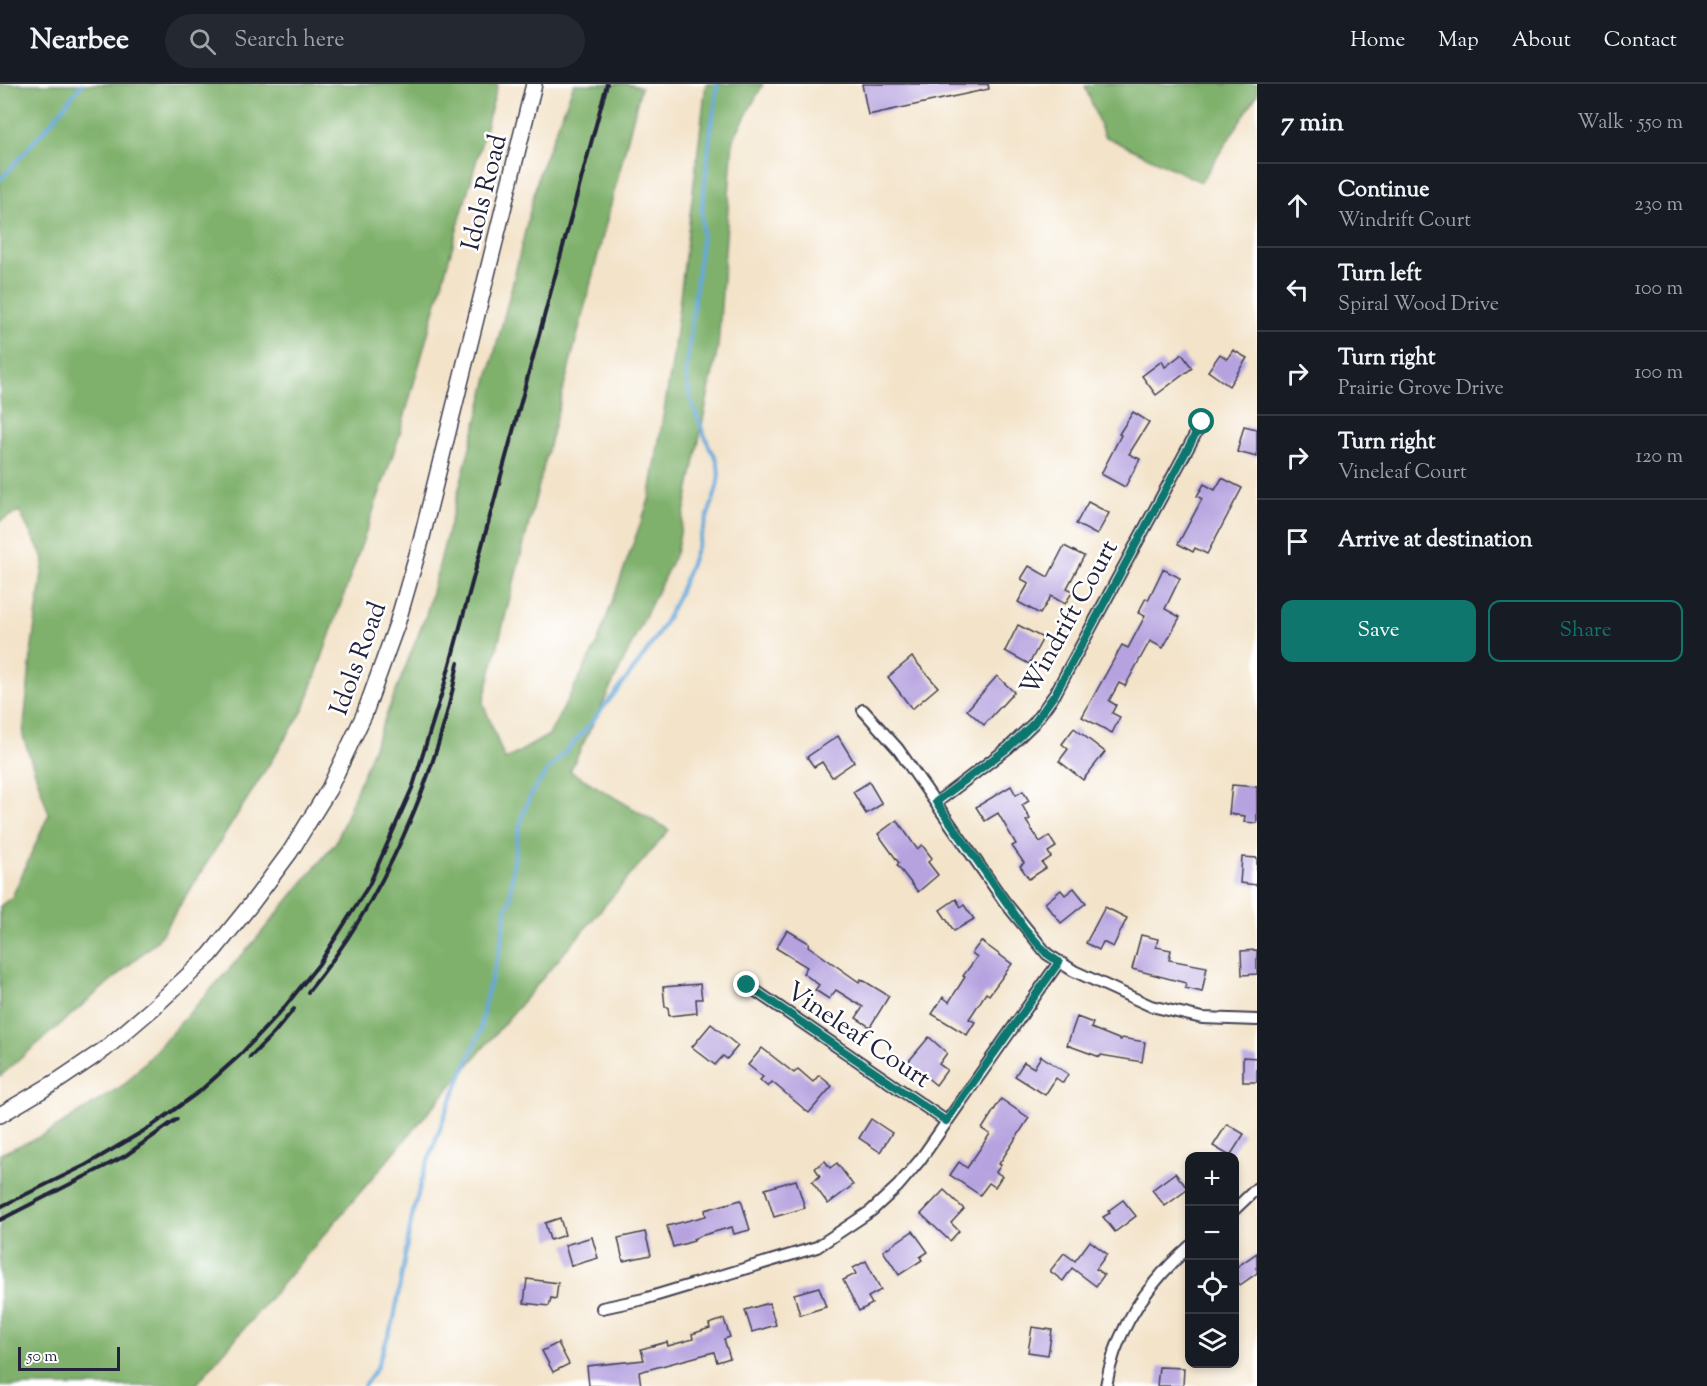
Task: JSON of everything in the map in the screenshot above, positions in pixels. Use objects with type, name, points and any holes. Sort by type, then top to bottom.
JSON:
[{"type":"main road","name":"Idols Road","points":[[0,1115],[105,1049],[153,1008],[210,954],[290,852],[329,789],[364,715],[397,624],[418,552],[534,84]]},
{"type":"street","name":"Windrift Court","points":[[936,802],[1008,748],[1034,723],[1055,694],[1202,422]]},
{"type":"street","points":[[863,710],[898,749],[1025,929],[1047,954],[1111,990],[1151,1006],[1202,1018],[1257,1020]]},
{"type":"street","points":[[602,1308],[644,1299],[817,1247],[871,1211],[898,1186],[920,1160],[1059,962]]},
{"type":"street","name":"Vineleaf Court","points":[[747,985],[946,1121]]},
{"type":"street","points":[[1238,1206],[1257,1188]]},
{"type":"street","points":[[1106,1386],[1114,1351],[1127,1322],[1143,1295],[1158,1276],[1185,1251]]},
{"type":"green space","points":[[0,84],[498,84],[398,440],[304,709],[158,940],[0,1076],[0,906],[12,897],[49,814],[23,736],[44,559],[19,511],[0,521]]},
{"type":"green space","points":[[574,84],[627,84],[641,87],[483,703],[505,760],[549,735],[596,646],[649,500],[672,363],[706,84],[763,84],[733,140],[718,347],[676,553],[570,771],[669,830],[195,1386],[0,1386],[0,1154],[46,1134],[125,1084],[252,944],[336,842],[426,615],[511,290],[539,173]]},
{"type":"green space","points":[[1093,84],[1257,84],[1257,95],[1201,182],[1104,136],[1085,86]]},
{"type":"building","points":[[862,84],[988,84],[989,89],[868,115]]},
{"type":"building","points":[[1233,350],[1247,358],[1229,386],[1208,371],[1220,354],[1227,359]]},
{"type":"building","points":[[1182,354],[1192,368],[1156,395],[1142,376],[1162,361],[1165,367]]},
{"type":"building","points":[[1133,412],[1149,422],[1129,454],[1140,459],[1125,487],[1101,474],[1121,435],[1119,434]]},
{"type":"building","points":[[1244,426],[1257,429],[1257,457],[1237,452]]},
{"type":"building","points":[[1222,478],[1242,488],[1207,554],[1195,548],[1193,552],[1178,544],[1202,499],[1197,496],[1204,484],[1215,490]]},
{"type":"building","points":[[1088,502],[1109,513],[1097,535],[1076,524]]},
{"type":"building","points":[[1064,546],[1084,556],[1067,588],[1073,591],[1065,604],[1051,596],[1040,614],[1018,602],[1029,583],[1021,579],[1029,566],[1048,577]]},
{"type":"building","points":[[1163,569],[1180,578],[1165,609],[1180,617],[1163,648],[1150,641],[1125,686],[1119,683],[1109,701],[1116,705],[1112,713],[1120,717],[1112,733],[1082,717],[1122,645],[1128,648],[1145,616],[1138,613],[1146,598],[1148,600]]},
{"type":"building","points":[[1018,625],[1043,638],[1029,664],[1005,651]]},
{"type":"building","points":[[912,657],[938,687],[912,709],[888,677]]},
{"type":"building","points":[[997,676],[1014,692],[984,725],[967,710]]},
{"type":"building","points":[[1074,728],[1105,752],[1083,780],[1059,761],[1068,749],[1062,744]]},
{"type":"building","points":[[838,736],[854,762],[832,777],[822,762],[814,767],[807,757]]},
{"type":"building","points":[[869,782],[882,804],[866,814],[853,792]]},
{"type":"building","points":[[1232,785],[1257,787],[1257,823],[1244,822],[1245,816],[1229,814]]},
{"type":"building","points":[[1011,786],[1016,795],[1023,791],[1029,801],[1022,805],[1030,819],[1026,821],[1040,842],[1049,836],[1056,847],[1048,852],[1051,857],[1042,863],[1046,868],[1029,879],[1020,866],[1024,863],[1012,846],[1016,844],[998,813],[985,821],[976,807]]},
{"type":"building","points":[[897,820],[917,849],[922,845],[932,858],[928,862],[938,875],[918,892],[897,865],[899,863],[878,834]]},
{"type":"building","points":[[1242,857],[1257,858],[1257,885],[1240,883]]},
{"type":"building","points":[[1074,888],[1086,903],[1061,923],[1045,903],[1061,890],[1065,895]]},
{"type":"building","points":[[956,899],[961,907],[964,905],[974,919],[954,931],[940,910]]},
{"type":"building","points":[[1105,907],[1127,918],[1113,947],[1103,942],[1099,950],[1086,943]]},
{"type":"building","points":[[787,930],[809,943],[808,946],[859,982],[861,979],[889,996],[870,1027],[856,1018],[863,1007],[836,990],[829,999],[815,990],[819,985],[803,973],[807,967],[776,948]]},
{"type":"building","points":[[1141,935],[1158,939],[1156,947],[1171,950],[1169,960],[1207,967],[1202,992],[1185,988],[1186,983],[1132,969]]},
{"type":"building","points":[[981,941],[1012,964],[989,995],[986,993],[969,1019],[975,1022],[967,1035],[932,1014],[943,997],[949,1002],[965,977],[963,976],[977,957],[972,953]]},
{"type":"building","points":[[1257,950],[1257,974],[1242,975],[1241,951]]},
{"type":"building","points":[[700,984],[702,999],[696,999],[697,1013],[669,1016],[668,1007],[665,1007],[663,987]]},
{"type":"building","points":[[1077,1017],[1093,1023],[1091,1028],[1121,1040],[1122,1038],[1145,1042],[1142,1062],[1101,1055],[1100,1057],[1067,1045]]},
{"type":"building","points":[[711,1024],[738,1046],[727,1059],[723,1056],[715,1065],[692,1047]]},
{"type":"building","points":[[929,1037],[947,1053],[939,1064],[947,1070],[936,1085],[908,1062]]},
{"type":"building","points":[[762,1048],[794,1073],[798,1069],[813,1082],[819,1075],[832,1086],[809,1113],[772,1082],[768,1087],[760,1080],[763,1077],[748,1065]]},
{"type":"building","points":[[1041,1056],[1068,1074],[1063,1083],[1056,1078],[1045,1095],[1015,1076],[1024,1062],[1034,1068]]},
{"type":"building","points":[[1243,1057],[1257,1058],[1257,1082],[1243,1082]]},
{"type":"building","points":[[1001,1099],[1029,1118],[999,1164],[1001,1165],[996,1172],[1002,1176],[995,1187],[989,1183],[980,1195],[950,1175],[959,1162],[967,1168],[990,1134],[982,1129]]},
{"type":"building","points":[[871,1119],[892,1133],[880,1152],[859,1138]]},
{"type":"building","points":[[1227,1124],[1244,1134],[1233,1152],[1223,1152],[1213,1146]]},
{"type":"building","points":[[825,1161],[830,1168],[837,1163],[853,1185],[828,1204],[812,1182],[820,1176],[815,1168]]},
{"type":"building","points":[[1175,1173],[1185,1185],[1185,1191],[1165,1206],[1152,1190]]},
{"type":"building","points":[[796,1180],[805,1208],[774,1217],[765,1189]]},
{"type":"building","points":[[944,1190],[964,1209],[951,1223],[959,1231],[950,1241],[921,1214]]},
{"type":"building","points":[[741,1200],[750,1230],[734,1234],[732,1227],[673,1247],[667,1226],[706,1216],[705,1210]]},
{"type":"building","points":[[1123,1200],[1136,1216],[1115,1232],[1103,1217]]},
{"type":"building","points":[[560,1218],[565,1235],[550,1240],[545,1223]]},
{"type":"building","points":[[913,1231],[928,1252],[920,1257],[922,1260],[899,1275],[883,1251]]},
{"type":"building","points":[[645,1232],[651,1255],[623,1261],[618,1238]]},
{"type":"building","points":[[592,1237],[598,1258],[571,1266],[565,1245]]},
{"type":"building","points":[[1090,1241],[1107,1254],[1096,1269],[1104,1275],[1096,1286],[1072,1268],[1063,1281],[1050,1271],[1064,1253],[1075,1261]]},
{"type":"building","points":[[1257,1253],[1257,1273],[1240,1285],[1239,1266]]},
{"type":"building","points":[[866,1261],[881,1290],[868,1297],[872,1304],[859,1311],[843,1280],[856,1274],[853,1268]]},
{"type":"building","points":[[527,1279],[558,1283],[556,1299],[551,1298],[549,1306],[524,1303]]},
{"type":"building","points":[[819,1287],[826,1307],[800,1315],[794,1294]]},
{"type":"building","points":[[769,1303],[776,1325],[752,1332],[745,1310]]},
{"type":"building","points":[[724,1319],[730,1337],[724,1339],[730,1358],[717,1362],[714,1352],[639,1372],[641,1386],[589,1386],[587,1366],[644,1360],[641,1349],[667,1342],[668,1346],[693,1339],[692,1334],[710,1328],[709,1324]]},
{"type":"building","points":[[1032,1327],[1052,1330],[1048,1355],[1028,1352]]},
{"type":"building","points":[[558,1343],[569,1364],[553,1372],[542,1351]]},
{"type":"building","points":[[1159,1367],[1184,1368],[1183,1386],[1157,1386]]},
{"type":"waterway","points":[[0,180],[82,84]]},
{"type":"waterway","points":[[364,1386],[377,1367],[394,1319],[412,1216],[424,1172],[448,1107],[480,1033],[485,1001],[501,945],[507,906],[510,901],[515,849],[524,811],[542,778],[584,732],[655,640],[681,588],[716,492],[718,465],[690,398],[686,373],[717,84]]},
{"type":"railway","points":[[0,1207],[86,1165],[152,1126],[200,1091],[240,1055],[283,1009],[319,964],[369,885],[413,786],[444,686],[607,84]]},
{"type":"railway","points":[[308,992],[360,919],[403,837],[436,751],[449,707],[458,663]]},
{"type":"railway","points":[[250,1057],[294,1009]]},
{"type":"railway","points":[[0,1220],[125,1156],[177,1119]]},
{"type":"route","points":[[747,985],[946,1121],[1059,962],[1047,954],[1025,929],[936,802],[1008,748],[1034,723],[1055,694],[1202,422]]}]
